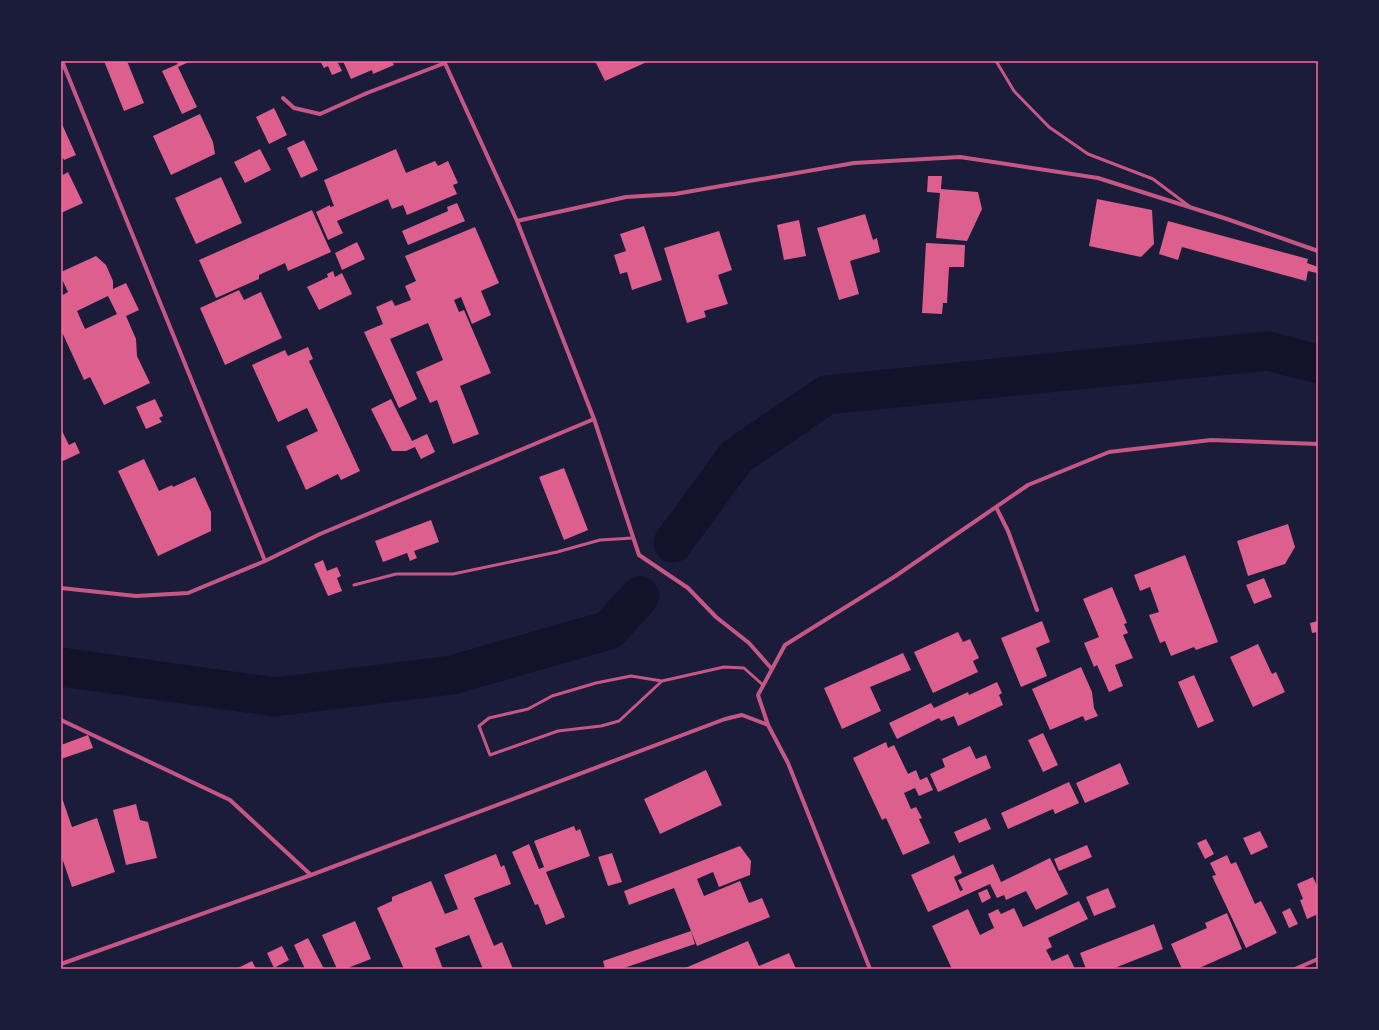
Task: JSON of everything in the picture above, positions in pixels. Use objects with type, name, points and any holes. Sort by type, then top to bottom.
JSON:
[{"type":"street","points":[[62,61],[265,561]]},
{"type":"street","points":[[283,98],[294,108],[320,114],[367,93],[445,62],[517,220],[594,419],[639,556],[688,588],[716,617],[749,643],[771,668]]},
{"type":"street","points":[[517,220],[626,196],[675,194],[854,163],[960,157],[1098,178],[1191,207],[1318,251]]},
{"type":"street","points":[[61,588],[136,596],[188,593],[265,561],[320,534],[594,419]]},
{"type":"street","points":[[870,969],[788,763],[768,725],[758,695],[771,668],[785,645],[894,577],[1028,485],[1109,452],[1211,440],[1318,444]]},
{"type":"street","points":[[996,507],[1008,531],[1037,610]]},
{"type":"street","points":[[61,964],[311,875],[725,719],[742,715],[768,725]]},
{"type":"street","points":[[61,720],[230,800],[311,875]]},
{"type":"street","points":[[1295,969],[1318,959]]},
{"type":"lane","points":[[996,61],[1014,91],[1049,127],[1088,154],[1152,179],[1191,207]]},
{"type":"lane","points":[[354,586],[396,574],[453,574],[557,552],[600,540],[633,538]]},
{"type":"lane","points":[[662,680],[619,721],[601,726],[558,731],[490,755],[479,726],[488,718],[528,709],[552,696],[596,682],[631,676],[662,680],[724,667],[744,668],[763,685]]},
{"type":"building","points":[[104,61],[127,61],[144,103],[124,111]]},
{"type":"building","points":[[176,61],[191,61],[178,67],[197,107],[182,114],[162,71],[178,64]]},
{"type":"building","points":[[320,61],[337,61],[342,71],[332,75],[328,66],[324,68]]},
{"type":"building","points":[[343,61],[392,61],[394,65],[373,74],[372,70],[351,79]]},
{"type":"building","points":[[595,61],[649,61],[605,81]]},
{"type":"building","points":[[274,108],[287,135],[269,144],[256,117]]},
{"type":"building","points":[[200,114],[213,142],[215,154],[171,175],[153,136]]},
{"type":"building","points":[[61,122],[76,155],[64,160],[61,154]]},
{"type":"building","points":[[304,140],[318,170],[301,178],[287,148]]},
{"type":"building","points":[[260,149],[271,170],[245,183],[234,162]]},
{"type":"building","points":[[396,149],[406,173],[435,161],[438,166],[448,161],[458,183],[453,185],[457,194],[407,215],[403,205],[392,209],[388,199],[337,221],[343,233],[328,240],[316,212],[330,205],[330,207],[334,206],[324,180]]},
{"type":"building","points":[[68,172],[83,203],[61,213],[61,176]]},
{"type":"building","points":[[928,176],[942,176],[941,189],[978,192],[982,209],[967,241],[936,238],[940,193],[927,192]]},
{"type":"building","points":[[221,177],[242,223],[196,244],[175,198]]},
{"type":"building","points":[[1097,199],[1152,210],[1154,244],[1141,257],[1089,246]]},
{"type":"building","points":[[457,203],[465,221],[408,245],[402,231],[448,211],[447,207]]},
{"type":"building","points":[[312,210],[331,252],[288,271],[285,263],[259,275],[259,279],[216,298],[199,260]]},
{"type":"building","points":[[865,214],[873,240],[877,238],[880,252],[850,261],[859,294],[839,300],[817,228]]},
{"type":"building","points":[[799,220],[806,256],[784,260],[777,225]]},
{"type":"building","points":[[1168,221],[1308,259],[1307,263],[1318,267],[1317,273],[1308,271],[1306,281],[1182,247],[1178,260],[1159,254]]},
{"type":"building","points":[[644,226],[662,280],[632,290],[627,272],[620,274],[614,255],[626,251],[620,234]]},
{"type":"building","points":[[475,227],[499,283],[481,291],[491,315],[472,324],[461,297],[454,300],[459,312],[464,310],[491,373],[460,386],[479,434],[453,444],[437,400],[430,403],[416,372],[443,360],[428,323],[390,339],[417,399],[399,408],[364,332],[383,324],[376,307],[392,300],[395,306],[411,300],[405,286],[416,281],[405,256]]},
{"type":"building","points":[[719,231],[732,270],[718,275],[728,304],[704,311],[706,317],[687,323],[664,248]]},
{"type":"building","points":[[357,242],[365,259],[342,270],[335,253]]},
{"type":"building","points":[[926,243],[965,245],[964,267],[949,267],[947,303],[943,303],[942,314],[922,313]]},
{"type":"building","points":[[96,256],[106,265],[113,281],[113,289],[126,283],[139,310],[126,316],[136,339],[137,356],[150,383],[104,405],[90,377],[84,380],[61,330],[61,296],[68,292],[61,277],[61,272]],"holes":[[[108,296],[117,314],[85,329],[77,311]]]},
{"type":"building","points":[[333,271],[335,277],[342,273],[352,294],[319,310],[307,287],[328,277],[327,274]]},
{"type":"building","points":[[239,290],[244,300],[261,292],[282,338],[225,365],[200,308]]},
{"type":"building","points":[[308,347],[313,359],[309,361],[360,471],[341,480],[338,474],[306,490],[286,446],[318,431],[307,408],[278,422],[252,365],[285,350],[288,356]]},
{"type":"building","points":[[155,399],[163,416],[159,418],[162,422],[146,429],[136,407]]},
{"type":"building","points":[[391,399],[412,441],[427,434],[435,452],[421,459],[415,447],[406,451],[392,451],[371,409]]},
{"type":"building","points":[[61,429],[69,445],[75,442],[80,453],[63,461],[61,458]]},
{"type":"building","points":[[144,459],[159,491],[172,485],[173,487],[195,477],[211,512],[211,531],[158,556],[118,471]]},
{"type":"building","points":[[564,468],[588,530],[564,540],[539,477]]},
{"type":"building","points":[[431,520],[439,542],[414,551],[417,558],[410,561],[407,553],[383,562],[375,541]]},
{"type":"building","points":[[1288,524],[1295,547],[1285,564],[1248,576],[1237,541]]},
{"type":"building","points":[[1185,555],[1218,642],[1196,650],[1194,647],[1171,656],[1165,641],[1160,643],[1149,615],[1159,612],[1150,587],[1140,591],[1134,575]]},
{"type":"building","points":[[323,560],[327,571],[337,567],[341,576],[337,578],[342,591],[328,596],[314,564]]},
{"type":"building","points":[[1264,578],[1272,597],[1254,604],[1246,585]]},
{"type":"building","points":[[1112,587],[1127,623],[1124,624],[1128,633],[1123,635],[1133,658],[1115,665],[1123,686],[1109,692],[1097,665],[1094,667],[1084,643],[1099,637],[1083,599]]},
{"type":"building","points":[[1042,621],[1050,642],[1036,648],[1047,676],[1021,687],[1001,638]]},
{"type":"building","points":[[1318,621],[1318,632],[1312,633],[1310,623]]},
{"type":"building","points":[[958,632],[963,642],[970,639],[979,658],[973,661],[978,672],[933,693],[914,652]]},
{"type":"building","points":[[1258,644],[1272,674],[1276,672],[1285,692],[1253,707],[1230,657]]},
{"type":"building","points":[[903,653],[911,670],[870,687],[881,711],[842,729],[824,688]]},
{"type":"building","points":[[1081,667],[1092,692],[1094,708],[1098,716],[1085,721],[1083,716],[1050,730],[1032,689]]},
{"type":"building","points":[[1194,675],[1214,721],[1198,728],[1178,682]]},
{"type":"building","points":[[997,682],[1002,693],[999,695],[1003,705],[958,726],[954,716],[941,721],[939,718],[897,739],[889,723],[931,703],[934,708],[968,692],[969,695]]},
{"type":"building","points":[[1043,733],[1058,765],[1043,772],[1028,740]]},
{"type":"building","points":[[88,735],[93,748],[61,759],[61,745]]},
{"type":"building","points":[[886,742],[888,748],[894,745],[908,774],[916,770],[920,780],[927,777],[933,790],[919,796],[915,788],[904,793],[911,809],[916,807],[922,818],[919,819],[930,843],[903,855],[886,818],[882,820],[853,758]]},
{"type":"building","points":[[970,746],[976,759],[986,755],[991,768],[938,792],[930,774],[945,767],[942,759]]},
{"type":"building","points":[[1120,763],[1129,784],[1085,803],[1076,783]]},
{"type":"building","points":[[706,770],[722,805],[660,834],[644,799]]},
{"type":"building","points":[[1069,782],[1079,803],[1055,814],[1053,809],[1008,829],[1001,813]]},
{"type":"building","points":[[61,795],[72,827],[97,818],[115,872],[72,887],[61,855]]},
{"type":"building","points":[[136,804],[140,820],[148,822],[157,858],[126,865],[113,810]]},
{"type":"building","points":[[986,818],[991,829],[959,843],[954,832]]},
{"type":"building","points":[[574,826],[576,831],[580,829],[590,856],[546,872],[565,917],[546,925],[538,904],[535,905],[512,852],[529,844],[539,869],[544,867],[534,841]]},
{"type":"building","points":[[1260,831],[1268,847],[1251,855],[1243,838]]},
{"type":"building","points":[[1206,839],[1214,854],[1205,859],[1197,843]]},
{"type":"building","points":[[1087,845],[1092,857],[1059,871],[1054,859]]},
{"type":"building","points":[[740,846],[751,861],[750,875],[719,887],[713,872],[697,879],[704,896],[740,881],[749,903],[762,898],[770,917],[697,946],[674,888],[629,905],[624,891]]},
{"type":"building","points":[[612,853],[622,882],[608,886],[598,857]]},
{"type":"building","points":[[496,854],[501,867],[504,865],[511,884],[474,898],[494,946],[502,942],[513,969],[483,969],[469,935],[435,948],[443,969],[404,969],[377,908],[392,901],[392,897],[431,881],[445,914],[458,909],[444,875]]},
{"type":"building","points":[[954,855],[962,873],[954,877],[960,891],[963,890],[958,880],[993,864],[1001,882],[1050,858],[1068,894],[1036,910],[1026,891],[1006,900],[1004,895],[997,898],[990,884],[928,912],[911,875]]},
{"type":"building","points":[[1227,855],[1231,864],[1236,862],[1255,904],[1261,901],[1277,933],[1246,948],[1212,876],[1216,875],[1210,863]]},
{"type":"building","points":[[1313,877],[1318,888],[1318,914],[1307,919],[1300,900],[1303,899],[1297,884]]},
{"type":"building","points":[[1108,888],[1116,907],[1094,916],[1086,897]]},
{"type":"building","points":[[987,889],[991,898],[982,903],[978,893]]},
{"type":"building","points":[[1079,901],[1088,919],[1048,938],[1052,947],[1046,950],[1052,961],[1068,954],[1075,969],[952,969],[932,926],[968,909],[980,935],[994,928],[988,914],[998,909],[1001,914],[1014,908],[1023,927]]},
{"type":"building","points":[[1290,908],[1298,924],[1289,928],[1282,912]]},
{"type":"building","points":[[1227,913],[1242,949],[1197,969],[1182,969],[1171,944],[1207,928],[1205,923]]},
{"type":"building","points":[[355,921],[371,959],[345,969],[337,969],[322,935]]},
{"type":"building","points":[[1154,924],[1163,949],[1112,969],[1086,969],[1080,953]]},
{"type":"building","points":[[691,931],[695,944],[621,969],[605,969],[603,961]]},
{"type":"building","points":[[308,938],[324,969],[305,969],[294,945]]},
{"type":"building","points":[[748,941],[759,966],[789,953],[796,969],[683,969]]},
{"type":"building","points":[[282,946],[289,960],[274,968],[267,953]]},
{"type":"building","points":[[252,961],[256,969],[236,969]]},
{"type":"waterway","points":[[673,543],[736,457],[826,395],[1268,351],[1318,364]]},
{"type":"waterway","points":[[61,667],[275,697],[452,675],[609,630],[640,596]]}]
